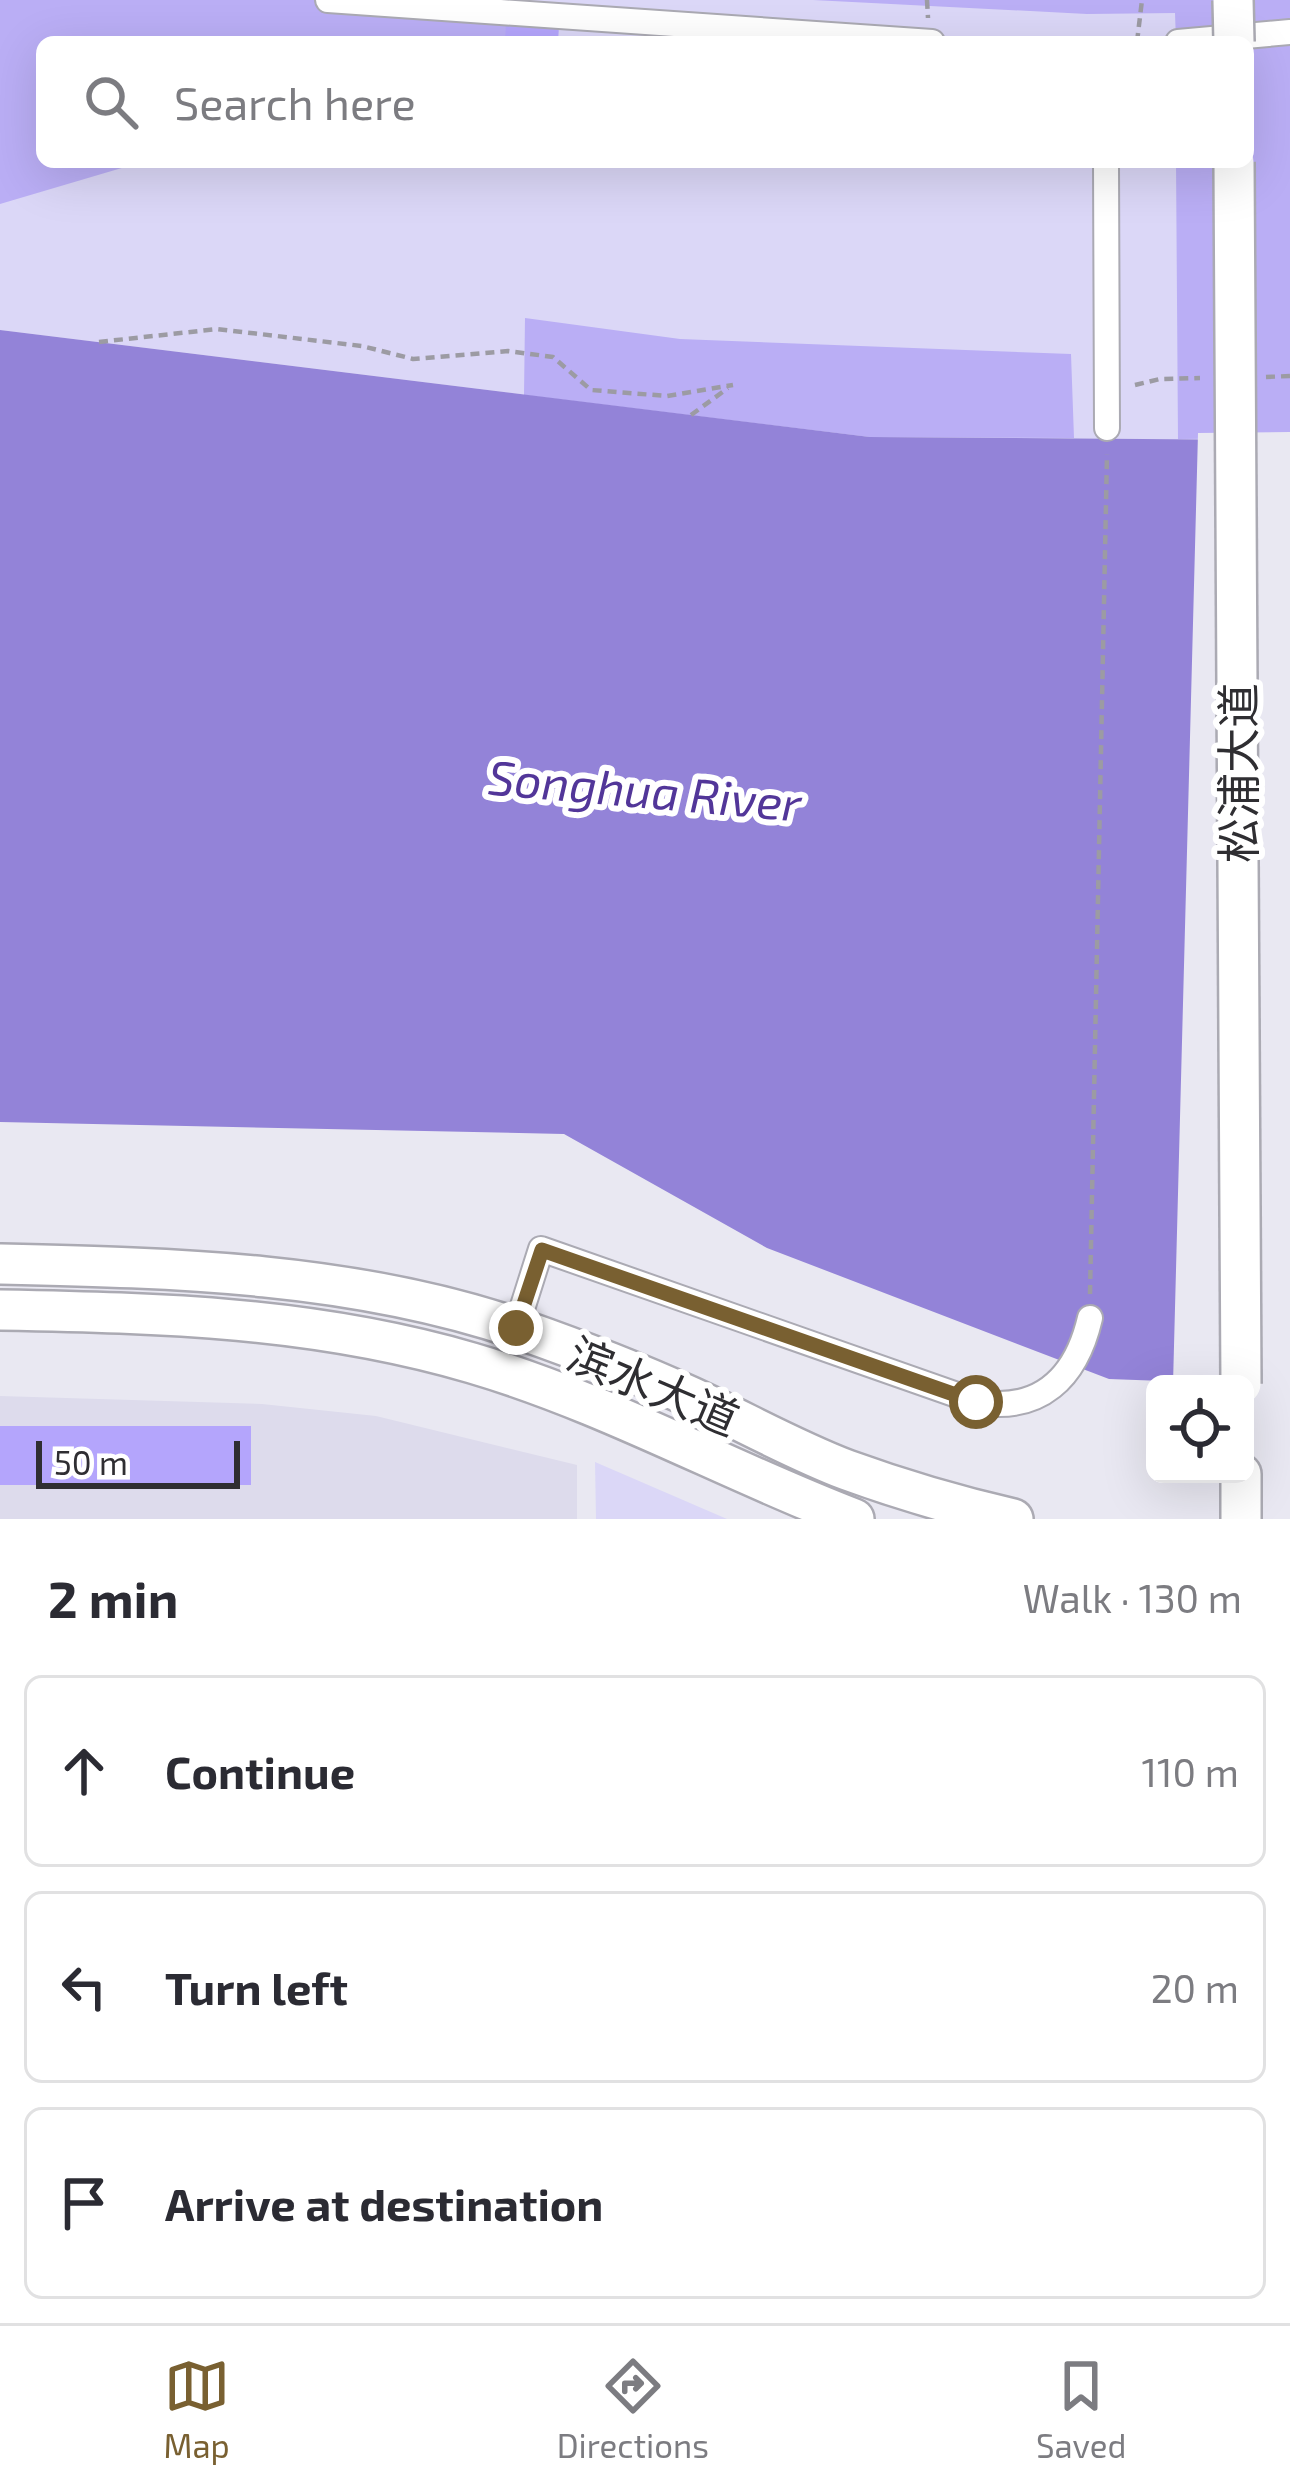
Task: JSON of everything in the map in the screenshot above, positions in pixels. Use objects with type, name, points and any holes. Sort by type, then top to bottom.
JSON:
[{"type":"main road","points":[[1234,0],[1234,36]]},
{"type":"main road","name":"松浦大道","points":[[1234,168],[1240,1375]]},
{"type":"main road","name":"滨水大道","points":[[0,1264],[275,1277],[375,1292],[516,1328],[688,1396],[843,1468],[1013,1519]]},
{"type":"main road","name":"滨水大道","points":[[0,1310],[275,1321],[415,1347],[477,1364],[626,1419],[854,1519]]},
{"type":"main road","points":[[1241,1483],[1241,1519]]},
{"type":"street","points":[[328,0],[846,36]]},
{"type":"street","points":[[1245,36],[1290,32]]},
{"type":"street","points":[[1106,168],[1107,428]]},
{"type":"street","points":[[516,1328],[542,1250],[976,1402],[1003,1407],[1028,1402],[1051,1388],[1084,1344],[1090,1318]]},
{"type":"path","points":[[1138,36],[1142,0]]},
{"type":"path","points":[[99,343],[217,329],[362,346],[413,359],[508,351],[553,357],[591,390],[667,396],[733,385],[691,415]]},
{"type":"path","points":[[1247,377],[1290,376]]},
{"type":"path","points":[[1107,392],[1160,379],[1204,378]]},
{"type":"path","points":[[1090,1318],[1107,428]]},
{"type":"shaded area","points":[[0,0],[1290,0],[1270,440],[870,437],[0,330]]},
{"type":"shaded area","points":[[0,0],[529,0],[532,36],[36,36],[36,168],[122,168],[0,204]]},
{"type":"shaded area","points":[[813,0],[1290,0],[1290,438],[1178,439],[1176,168],[1254,168],[1254,36],[1176,36],[1175,13],[1087,14]]},
{"type":"shaded area","points":[[525,318],[680,339],[1071,354],[1074,438],[870,437],[524,395]]},
{"type":"shaded area","points":[[0,1396],[262,1404],[376,1416],[577,1465],[577,1519],[0,1519]]},
{"type":"shaded area","points":[[595,1462],[727,1519],[596,1519]]},
{"type":"water","name":"Songhua River","points":[[0,330],[870,437],[1270,440],[1245,1375],[1109,1379],[767,1248],[564,1134],[0,1122]]},
{"type":"pier","points":[[1290,432],[1290,1395],[1254,1393],[1254,1375],[1173,1375],[1198,433]]},
{"type":"building","points":[[506,24],[559,26],[558,36],[505,36]]},
{"type":"building","points":[[0,1426],[251,1426],[251,1485],[0,1485]]},
{"type":"route","points":[[516,1328],[542,1250],[976,1402]]}]
